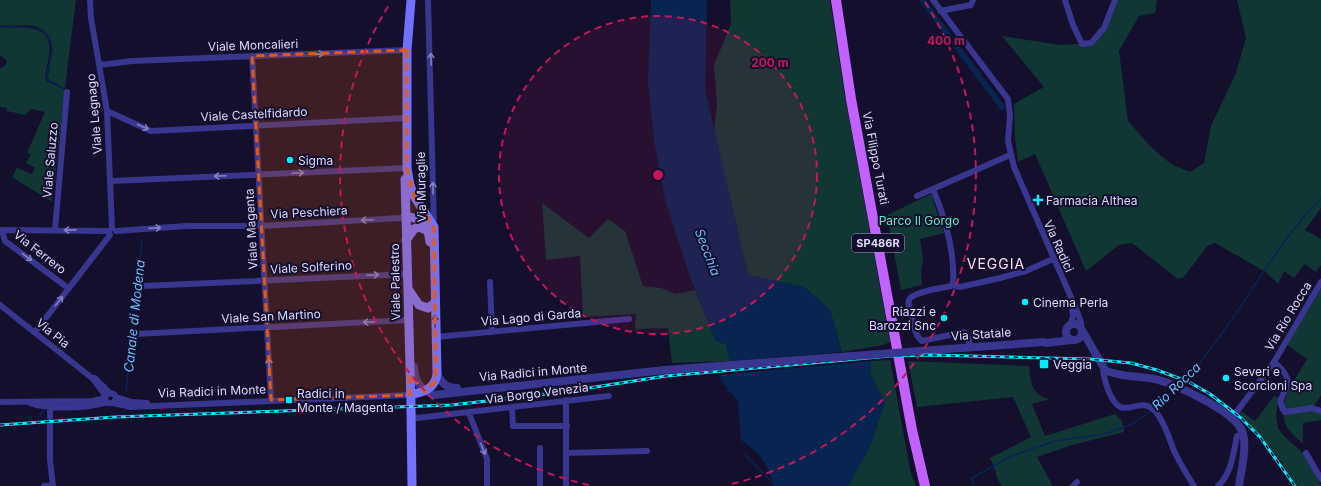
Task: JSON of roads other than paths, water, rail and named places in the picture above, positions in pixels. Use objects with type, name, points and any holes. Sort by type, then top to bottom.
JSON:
[{"type":"main road","name":"Viale Palestro","points":[[411,0],[407,50],[407,168],[410,185],[414,196],[434,228]]},
{"type":"main road","name":"Via Filippo Turati","points":[[836,0],[851,99],[912,430],[925,486]]},
{"type":"main road","name":"Viale Palestro","points":[[407,168],[405,174],[406,240],[412,486]]},
{"type":"main road","points":[[406,216],[418,219],[429,228],[432,235],[434,257]]},
{"type":"main road","points":[[406,240],[414,228],[423,227],[428,231],[430,236],[431,276],[434,280]]},
{"type":"main road","name":"Via Muraglie","points":[[434,228],[437,374]]},
{"type":"main road","points":[[408,289],[422,306],[428,308],[435,303]]},
{"type":"main road","points":[[426,392],[436,381],[437,374]]},
{"type":"main road","name":"Via Radici in Monte","points":[[411,406],[426,392]]},
{"type":"street","name":"Viale Legnago","points":[[90,0],[91,18],[107,112],[112,231]]},
{"type":"street","name":"Via Muraglie","points":[[428,0],[434,228]]},
{"type":"street","name":"Via Radici","points":[[933,0],[1008,99],[1010,115],[1008,141],[1010,155],[1026,198],[1081,322],[1081,329]]},
{"type":"street","points":[[940,11],[971,5],[973,0]]},
{"type":"street","points":[[1065,0],[1073,25],[1082,44],[1091,43],[1104,28],[1115,0]]},
{"type":"street","name":"Viale Moncalieri","points":[[100,65],[132,61],[407,50]]},
{"type":"street","name":"Viale Magenta","points":[[252,56],[271,400]]},
{"type":"street","name":"Viale Saluzzo","points":[[55,230],[67,92]]},
{"type":"street","name":"Viale Castelfidardo","points":[[107,112],[151,131],[406,118]]},
{"type":"street","points":[[918,196],[1010,155]]},
{"type":"street","points":[[111,181],[407,168]]},
{"type":"street","points":[[933,189],[940,206],[953,256],[952,284]]},
{"type":"street","name":"Via Peschiera","points":[[1,230],[112,231],[186,226],[262,226],[400,218],[406,216]]},
{"type":"street","name":"Via Ferrero","points":[[1,230],[5,241],[68,288]]},
{"type":"street","points":[[35,332],[112,231]]},
{"type":"street","points":[[968,347],[969,339],[966,333],[962,332],[922,341],[918,338],[908,304],[909,299],[914,295],[952,284],[960,287],[972,285],[1026,271],[1053,259]]},
{"type":"street","name":"Viale Solferino","points":[[143,286],[408,274]]},
{"type":"street","points":[[490,282],[492,332]]},
{"type":"street","name":"Via Rio Rocca","points":[[1232,418],[1274,362],[1321,282]]},
{"type":"street","points":[[1071,301],[1073,316],[1071,335]]},
{"type":"street","name":"Via Pia","points":[[0,305],[92,378],[106,397]]},
{"type":"street","name":"Via Lago di Garda","points":[[436,337],[629,319]]},
{"type":"street","name":"Viale San Martino","points":[[135,334],[408,320]]},
{"type":"street","points":[[1071,335],[1074,324],[1081,329],[1096,352],[1103,368],[1103,376],[1113,402],[1119,408],[1140,405],[1149,406],[1156,413],[1194,486]]},
{"type":"street","points":[[1071,335],[1081,337],[1081,329]]},
{"type":"street","points":[[1071,335],[1096,352]]},
{"type":"street","name":"Via Statale","points":[[920,351],[1044,342],[1071,335]]},
{"type":"street","points":[[409,346],[413,357],[415,379],[426,392]]},
{"type":"street","name":"Via Radici in Monte","points":[[426,392],[434,394],[665,370],[920,351]]},
{"type":"street","points":[[1274,362],[1285,370],[1288,377],[1288,384],[1281,401],[1281,407],[1285,412],[1312,408],[1321,411]]},
{"type":"street","points":[[1103,368],[1111,373],[1141,376],[1174,384],[1232,418],[1243,434],[1239,486]]},
{"type":"street","points":[[437,374],[448,388],[463,390]]},
{"type":"street","name":"Via Borgo Venezia","points":[[411,406],[467,410],[469,413],[608,396]]},
{"type":"street","name":"Via Radici in Monte","points":[[106,397],[116,397],[132,402],[148,403],[149,406]]},
{"type":"street","name":"Via Radici in Monte","points":[[106,397],[113,403],[131,407],[271,400],[411,406]]},
{"type":"street","name":"Via Radici in Monte","points":[[0,402],[84,407],[102,404],[106,397]]},
{"type":"street","points":[[113,403],[116,397]]},
{"type":"street","points":[[566,400],[566,486]]},
{"type":"street","points":[[44,486],[53,486],[50,460],[50,404]]},
{"type":"street","points":[[512,407],[513,426],[567,426]]},
{"type":"street","points":[[469,413],[487,459],[488,486]]},
{"type":"street","points":[[1218,486],[1224,480],[1230,469],[1237,436],[1243,434]]},
{"type":"street","points":[[540,448],[540,486]]},
{"type":"street","points":[[567,453],[647,452]]},
{"type":"street","points":[[1306,453],[1321,479]]},
{"type":"water","name":"Secchia","points":[[651,0],[707,0],[705,90],[748,275],[804,287],[830,310],[842,352],[730,361],[726,344],[716,341],[689,274],[665,199],[654,140],[648,82]]},
{"type":"water","points":[[871,361],[871,375],[885,402],[871,444],[848,486],[774,486],[766,465],[754,450],[741,440],[738,401],[724,385],[719,375]]},
{"type":"waterway","points":[[922,0],[1002,107]]},
{"type":"waterway","points":[[0,26],[32,28],[40,30],[46,34],[50,40],[52,49],[47,72],[47,80],[64,88]]},
{"type":"waterway","name":"Rio Rocca","points":[[1180,384],[1200,363],[1218,340],[1284,243],[1301,220],[1321,198]]},
{"type":"waterway","name":"Canale di Modena","points":[[126,391],[142,241]]},
{"type":"waterway","points":[[737,375],[738,367]]},
{"type":"waterway","points":[[727,392],[731,390]]},
{"type":"waterway","name":"Rio Rocca","points":[[1154,409],[1174,390]]},
{"type":"waterway","name":"Canale di Modena","points":[[41,417],[40,414],[44,411]]},
{"type":"waterway","name":"Rio Rocca","points":[[974,486],[972,478],[1011,456],[1055,441],[1105,434],[1134,423],[1151,411]]},
{"type":"waterway","points":[[744,454],[776,486]]},
{"type":"railway","points":[[0,425],[115,417],[452,405],[563,392],[666,376],[890,356],[930,355],[1089,359],[1131,363],[1157,370],[1189,382],[1210,394],[1241,418],[1260,437],[1295,486]]},
{"type":"place","name":"Sigma","points":[[290,160]]},
{"type":"place","name":"Farmacia Althea","points":[[1038,200]]},
{"type":"place","name":"Cinema Perla","points":[[1025,302]]},
{"type":"place","name":"Riazzi e Barozzi Snc","points":[[944,318]]},
{"type":"place","name":"Veggia","points":[[1044,364]]},
{"type":"place","name":"Severi e Scorcioni Spa","points":[[1226,378]]},
{"type":"place","name":"Radici in Monte / Magenta","points":[[289,400]]},
{"type":"district","name":"VEGGIA","points":[[996,263]]},
{"type":"park label","name":"Parco Il Gorgo","points":[[919,220]]}]
